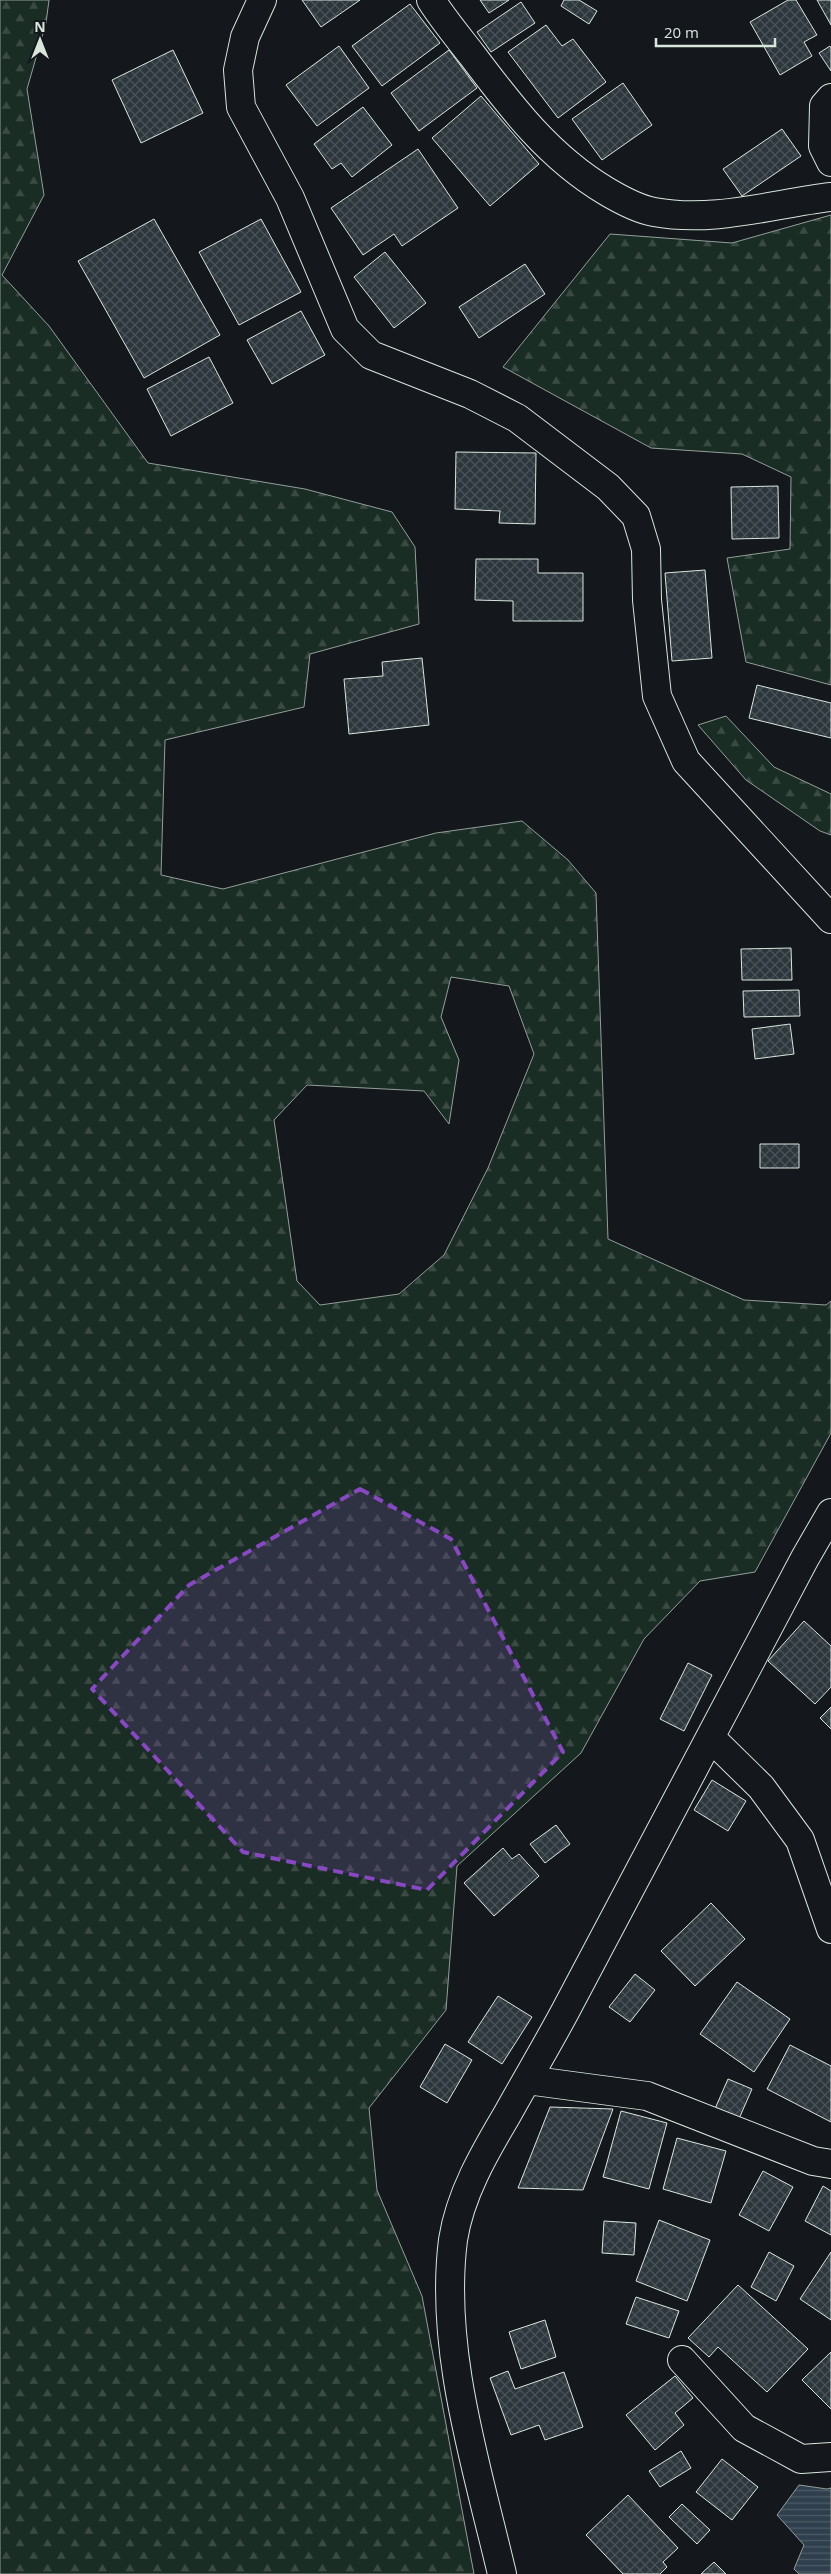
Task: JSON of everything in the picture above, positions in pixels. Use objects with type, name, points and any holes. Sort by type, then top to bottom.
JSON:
[{"type":"street","points":[[262,0],[245,37],[238,70],[242,107],[290,198],[345,329],[371,355],[470,394],[517,418],[608,487],[636,516],[646,549],[647,600],[657,696],[686,761],[831,919]]},
{"type":"street","points":[[431,0],[513,109],[551,150],[581,176],[623,201],[654,212],[690,215],[735,214],[831,198]]},
{"type":"street","points":[[831,98],[824,106],[823,146],[831,162]]},
{"type":"street","points":[[502,2574],[471,2447],[455,2351],[449,2286],[454,2237],[464,2197],[490,2144],[527,2080],[711,1738],[805,1558],[831,1513]]},
{"type":"street","points":[[711,1738],[761,1787],[800,1840],[831,1929]]},
{"type":"street","points":[[527,2080],[647,2096],[813,2161],[831,2164]]},
{"type":"street","points":[[682,2360],[744,2428],[801,2459],[831,2456]]},
{"type":"highlighted area","points":[[360,1489],[451,1539],[563,1752],[427,1890],[243,1852],[92,1689],[189,1585]]},
{"type":"green space","points":[[0,0],[49,0],[46,23],[27,89],[44,195],[2,275],[49,326],[148,463],[305,489],[392,512],[415,547],[419,624],[310,654],[304,707],[165,740],[161,875],[223,889],[436,833],[522,821],[568,860],[596,893],[608,1239],[744,1300],[826,1305],[831,1301],[831,1433],[755,1572],[700,1581],[644,1639],[581,1753],[457,1866],[446,2010],[369,2108],[377,2190],[422,2296],[474,2574],[0,2574]],"holes":[[[451,977],[509,986],[534,1054],[488,1168],[444,1255],[399,1294],[320,1305],[297,1281],[274,1120],[307,1085],[424,1091],[449,1124],[459,1060],[441,1017]]]},
{"type":"green space","points":[[831,215],[831,685],[746,662],[727,558],[790,549],[791,477],[742,454],[651,448],[503,367],[610,234],[732,243]]},
{"type":"green space","points":[[726,716],[774,767],[831,794],[831,835],[820,831],[746,780],[698,725]]},
{"type":"water","points":[[799,2485],[831,2488],[831,2574],[799,2574],[794,2569],[804,2545],[777,2515]]},
{"type":"building","points":[[302,0],[360,0],[321,27]]},
{"type":"building","points":[[480,0],[509,0],[489,13]]},
{"type":"building","points":[[564,0],[579,0],[597,11],[589,24],[561,6]]},
{"type":"building","points":[[788,0],[796,0],[817,35],[804,42],[812,56],[780,75],[750,22]]},
{"type":"building","points":[[817,0],[831,0],[831,25]]},
{"type":"building","points":[[521,2],[535,23],[491,52],[477,32]]},
{"type":"building","points":[[410,4],[440,43],[382,86],[352,46]]},
{"type":"building","points":[[546,25],[562,46],[573,39],[606,82],[558,118],[508,52]]},
{"type":"building","points":[[339,46],[369,88],[317,126],[286,85]]},
{"type":"building","points":[[830,46],[831,48],[831,71],[819,53]]},
{"type":"building","points":[[173,50],[203,113],[141,143],[112,80]]},
{"type":"building","points":[[449,50],[477,88],[419,131],[391,93]]},
{"type":"building","points":[[623,83],[652,125],[602,160],[572,119]]},
{"type":"building","points":[[481,96],[539,164],[490,206],[432,138]]},
{"type":"building","points":[[363,107],[392,145],[352,177],[341,163],[332,169],[314,144]]},
{"type":"building","points":[[782,129],[801,156],[742,196],[723,169]]},
{"type":"building","points":[[418,149],[458,208],[402,246],[394,234],[363,255],[331,208]]},
{"type":"building","points":[[154,219],[220,335],[144,378],[78,261]]},
{"type":"building","points":[[261,219],[301,292],[239,325],[199,252]]},
{"type":"building","points":[[385,252],[426,303],[394,328],[354,277]]},
{"type":"building","points":[[525,264],[545,294],[479,338],[459,307]]},
{"type":"building","points":[[301,311],[325,355],[272,384],[247,340]]},
{"type":"building","points":[[209,357],[233,403],[171,436],[147,389]]},
{"type":"building","points":[[456,452],[536,453],[535,524],[499,523],[500,511],[455,509]]},
{"type":"building","points":[[778,486],[779,538],[732,539],[731,487]]},
{"type":"building","points":[[476,559],[538,559],[538,573],[583,573],[583,621],[513,621],[513,601],[475,600]]},
{"type":"building","points":[[705,570],[712,658],[672,661],[665,573]]},
{"type":"building","points":[[422,658],[429,725],[349,734],[344,679],[383,676],[382,662]]},
{"type":"building","points":[[757,685],[831,703],[831,738],[749,718]]},
{"type":"building","points":[[791,948],[792,980],[742,980],[741,949]]},
{"type":"building","points":[[799,990],[800,1016],[744,1017],[743,991]]},
{"type":"building","points":[[790,1024],[794,1054],[755,1059],[752,1029]]},
{"type":"building","points":[[760,1144],[799,1144],[799,1168],[760,1168]]},
{"type":"building","points":[[804,1621],[831,1646],[831,1687],[815,1704],[768,1661]]},
{"type":"building","points":[[688,1663],[712,1675],[684,1731],[660,1719]]},
{"type":"building","points":[[831,1707],[831,1729],[820,1718]]},
{"type":"building","points":[[712,1780],[746,1801],[728,1831],[694,1810]]},
{"type":"building","points":[[556,1825],[570,1844],[545,1863],[530,1844]]},
{"type":"building","points":[[503,1848],[512,1859],[519,1854],[539,1876],[494,1916],[464,1883]]},
{"type":"building","points":[[711,1903],[745,1939],[695,1986],[661,1951]]},
{"type":"building","points":[[635,1974],[655,1990],[630,2022],[609,2007]]},
{"type":"building","points":[[737,1982],[790,2019],[754,2072],[700,2034]]},
{"type":"building","points":[[498,1996],[532,2017],[502,2064],[468,2042]]},
{"type":"building","points":[[445,2044],[472,2060],[447,2103],[420,2087]]},
{"type":"building","points":[[790,2045],[831,2066],[831,2122],[767,2089]]},
{"type":"building","points":[[728,2079],[752,2089],[738,2121],[714,2111]]},
{"type":"building","points":[[550,2107],[613,2109],[583,2190],[518,2188]]},
{"type":"building","points":[[621,2111],[667,2123],[649,2189],[603,2177]]},
{"type":"building","points":[[677,2138],[726,2151],[711,2203],[663,2189]]},
{"type":"building","points":[[763,2171],[793,2187],[769,2231],[739,2215]]},
{"type":"building","points":[[823,2186],[831,2191],[831,2235],[805,2221]]},
{"type":"building","points":[[659,2220],[710,2240],[687,2301],[636,2281]]},
{"type":"building","points":[[604,2221],[636,2223],[634,2255],[602,2253]]},
{"type":"building","points":[[769,2252],[794,2266],[776,2301],[751,2287]]},
{"type":"building","points":[[831,2252],[831,2320],[800,2299]]},
{"type":"building","points":[[738,2285],[808,2349],[767,2392],[718,2347],[709,2357],[688,2338]]},
{"type":"building","points":[[636,2297],[679,2311],[669,2338],[626,2324]]},
{"type":"building","points":[[545,2320],[556,2357],[521,2369],[509,2332]]},
{"type":"building","points":[[831,2352],[831,2409],[802,2380]]},
{"type":"building","points":[[508,2371],[515,2389],[564,2372],[583,2427],[545,2440],[539,2425],[511,2435],[490,2378]]},
{"type":"building","points":[[675,2376],[693,2398],[675,2413],[684,2425],[655,2450],[626,2415]]},
{"type":"building","points":[[681,2451],[691,2468],[660,2487],[649,2471]]},
{"type":"building","points":[[722,2459],[758,2487],[732,2520],[696,2492]]},
{"type":"building","points":[[628,2495],[678,2548],[663,2562],[667,2567],[660,2574],[623,2574],[586,2535]]},
{"type":"building","points":[[682,2504],[710,2530],[697,2544],[669,2517]]},
{"type":"building","points":[[714,2562],[726,2574],[701,2574]]}]
